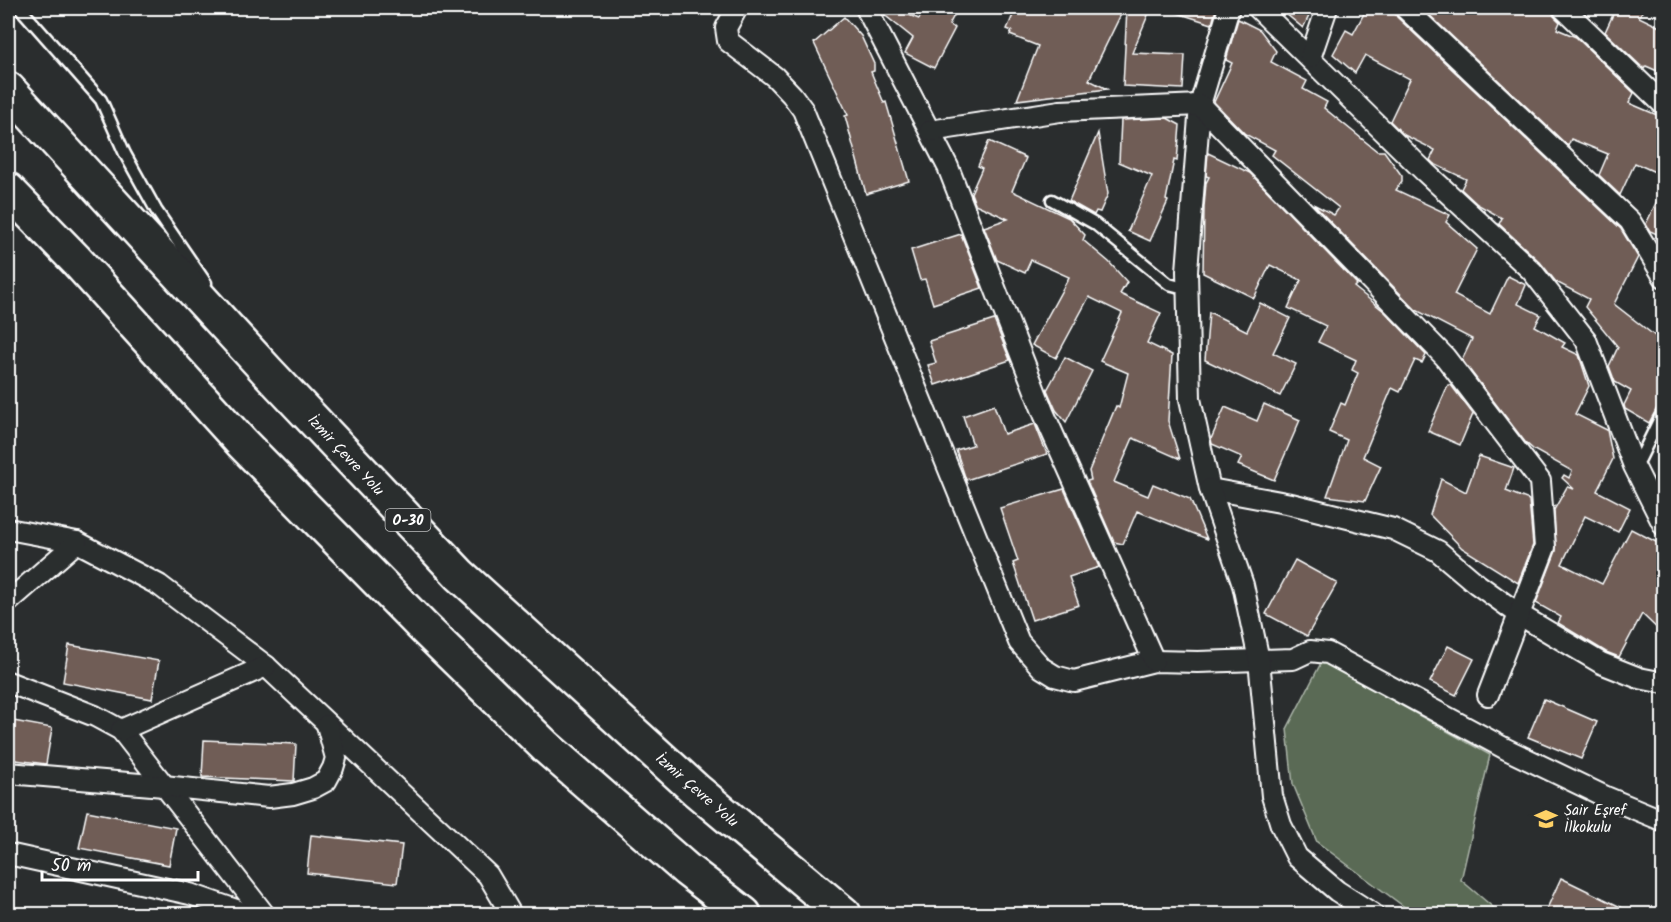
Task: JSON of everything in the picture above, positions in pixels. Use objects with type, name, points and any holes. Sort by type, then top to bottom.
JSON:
[{"type":"highway","name":"İzmir Çevre Yolu","points":[[10,96],[460,575],[696,790],[844,915]]},
{"type":"highway","points":[[8,190],[76,260],[242,443],[433,637],[546,747],[687,870],[744,915]]},
{"type":"street","points":[[737,8],[726,28],[728,41],[776,77],[803,110],[1019,642],[1042,668],[1055,676],[1074,681],[1154,661],[1293,659],[1310,651],[1328,653],[1506,749],[1606,797],[1664,821]]},
{"type":"street","points":[[866,8],[948,167],[1044,414],[1154,661]]},
{"type":"street","points":[[1229,8],[1200,105],[1187,271],[1190,399],[1210,489],[1243,585],[1259,660],[1272,796],[1281,825],[1297,857],[1337,891],[1373,915]]},
{"type":"street","points":[[1258,8],[1425,172],[1532,271],[1586,340],[1634,466],[1664,526]]},
{"type":"street","points":[[1310,58],[1326,8]]},
{"type":"street","points":[[1405,8],[1630,221],[1664,277]]},
{"type":"street","points":[[1563,8],[1664,105]]},
{"type":"street","points":[[930,131],[1060,111],[1200,105],[1445,357],[1540,481],[1545,547],[1488,695]]},
{"type":"street","points":[[1210,489],[1291,504],[1393,529],[1438,551],[1477,584],[1520,615],[1601,663],[1639,678],[1664,683]]},
{"type":"street","points":[[8,529],[77,542],[159,585],[266,666],[488,875],[511,915]]},
{"type":"street","points":[[8,602],[77,542]]},
{"type":"street","points":[[121,730],[266,666]]},
{"type":"street","points":[[8,682],[95,716],[121,730],[264,915]]},
{"type":"street","points":[[8,773],[268,797],[293,794],[326,781],[336,758],[326,722]]},
{"type":"street","points":[[8,854],[190,894],[236,910],[243,915]]},
{"type":"lane","points":[[20,8],[101,100],[125,154],[156,210],[268,372]]},
{"type":"lane","points":[[1052,200],[1095,224],[1169,284],[1188,289]]},
{"type":"lane","points":[[1634,466],[1640,459],[1664,410]]},
{"type":"green space","points":[[1322,661],[1490,755],[1461,880],[1501,914],[1414,914],[1317,842],[1293,784],[1287,729]]},
{"type":"building","points":[[879,8],[892,8],[919,19],[925,8],[958,8],[949,25],[955,28],[934,68],[905,53],[913,38]]},
{"type":"building","points":[[1016,8],[1124,8],[1089,80],[1107,89],[1017,100],[1038,46],[1010,35],[1012,31],[1007,29]]},
{"type":"building","points":[[1127,8],[1151,8],[1132,53],[1185,55],[1183,89],[1123,86]]},
{"type":"building","points":[[1171,8],[1216,9],[1212,24],[1171,11]]},
{"type":"building","points":[[1279,8],[1313,8],[1303,28]]},
{"type":"building","points":[[1367,8],[1393,8],[1397,17],[1621,229],[1638,257],[1614,304],[1664,343],[1664,403],[1658,406],[1649,423],[1625,409],[1624,405],[1631,391],[1615,382],[1609,366],[1618,347],[1585,307],[1589,299],[1556,282],[1540,262],[1499,224],[1502,218],[1477,204],[1461,189],[1466,179],[1434,164],[1430,160],[1435,150],[1404,135],[1390,121],[1410,79],[1365,55],[1355,73],[1333,54],[1346,30],[1353,34]]},
{"type":"building","points":[[1422,8],[1551,8],[1554,16],[1560,22],[1557,29],[1576,37],[1634,93],[1629,103],[1664,118],[1664,176],[1635,163],[1620,195],[1599,175],[1608,154],[1571,139],[1568,146]]},
{"type":"building","points":[[1616,8],[1644,8],[1639,17],[1664,29],[1664,74],[1646,66],[1644,69],[1605,32]]},
{"type":"building","points":[[844,17],[861,36],[874,64],[874,71],[871,72],[884,103],[886,102],[909,181],[866,194],[845,116],[848,115],[814,43]]},
{"type":"building","points":[[1238,19],[1260,30],[1276,51],[1271,62],[1307,81],[1303,89],[1327,102],[1324,108],[1377,151],[1384,151],[1402,176],[1402,181],[1396,190],[1450,215],[1446,222],[1477,249],[1454,295],[1490,314],[1508,276],[1526,285],[1518,304],[1541,315],[1535,326],[1565,343],[1562,347],[1579,355],[1589,386],[1575,414],[1607,430],[1613,459],[1597,491],[1630,508],[1618,532],[1585,516],[1562,564],[1602,584],[1631,529],[1664,546],[1664,635],[1642,614],[1619,657],[1606,652],[1558,623],[1561,617],[1536,603],[1556,551],[1554,510],[1567,487],[1574,489],[1562,478],[1564,475],[1569,478],[1572,471],[1534,450],[1525,442],[1462,360],[1472,339],[1416,310],[1313,204],[1334,215],[1339,208],[1272,155],[1275,150],[1245,134],[1214,102],[1232,63],[1226,60]]},
{"type":"building","points":[[1167,118],[1180,125],[1177,161],[1174,160],[1166,200],[1168,201],[1150,241],[1128,231],[1152,176],[1119,162],[1121,120]]},
{"type":"building","points":[[1098,133],[1108,194],[1100,212],[1096,211],[1094,215],[1069,201]]},
{"type":"building","points":[[989,141],[1026,158],[1012,191],[1069,218],[1085,235],[1083,240],[1109,262],[1127,282],[1120,294],[1161,313],[1147,343],[1172,355],[1168,421],[1180,459],[1133,438],[1114,482],[1148,496],[1153,484],[1190,499],[1207,539],[1137,511],[1123,544],[1114,542],[1087,481],[1091,480],[1089,471],[1116,406],[1119,408],[1128,373],[1100,361],[1122,313],[1089,297],[1056,358],[1032,345],[1069,277],[1031,260],[1025,273],[997,260],[984,227],[1008,219],[975,204],[971,193],[982,168],[978,166]]},
{"type":"building","points":[[1208,153],[1250,173],[1357,284],[1354,287],[1385,312],[1426,355],[1422,363],[1415,360],[1400,392],[1392,388],[1363,457],[1381,466],[1365,501],[1327,496],[1347,440],[1329,432],[1341,403],[1345,405],[1358,373],[1352,370],[1356,360],[1318,342],[1326,326],[1288,308],[1301,280],[1270,265],[1254,298],[1203,273],[1204,207],[1206,183],[1209,177],[1206,176]]},
{"type":"building","points":[[1664,186],[1664,237],[1650,231],[1646,224]]},
{"type":"building","points":[[961,234],[982,288],[933,304],[925,279],[920,280],[911,250]]},
{"type":"building","points":[[1260,303],[1290,318],[1273,353],[1296,364],[1280,396],[1205,360],[1209,312],[1247,331]]},
{"type":"building","points":[[994,320],[1010,360],[935,385],[928,365],[936,363],[929,341]]},
{"type":"building","points":[[1065,357],[1092,371],[1066,422],[1056,410],[1047,390]]},
{"type":"building","points":[[1448,385],[1451,385],[1473,414],[1460,445],[1428,431]]},
{"type":"building","points":[[1264,404],[1300,420],[1274,480],[1238,465],[1242,457],[1212,444],[1211,439],[1225,407],[1257,421]]},
{"type":"building","points":[[994,405],[1004,434],[1035,424],[1047,454],[966,480],[956,450],[973,445],[963,416]]},
{"type":"building","points":[[1479,456],[1514,468],[1506,491],[1529,500],[1533,545],[1518,583],[1462,548],[1430,515],[1441,479],[1466,492]]},
{"type":"building","points":[[1064,489],[1099,567],[1069,577],[1079,605],[1032,620],[1013,563],[1018,561],[1000,508]]},
{"type":"building","points":[[1295,560],[1337,583],[1307,636],[1266,614]]},
{"type":"building","points":[[69,645],[159,661],[152,699],[63,682]]},
{"type":"building","points":[[1448,646],[1474,659],[1456,695],[1430,682]]},
{"type":"building","points":[[1544,699],[1597,722],[1581,759],[1528,737]]},
{"type":"building","points":[[8,720],[52,728],[46,764],[8,759]]},
{"type":"building","points":[[204,740],[296,744],[294,781],[202,777]]},
{"type":"building","points":[[87,811],[176,828],[169,865],[79,848]]},
{"type":"building","points":[[311,835],[402,845],[397,883],[307,873]]},
{"type":"building","name":"Şair Eşref İlkokulu","points":[[1561,878],[1637,915],[1544,915]]},
{"type":"place","name":"Şair Eşref İlkokulu","points":[[1546,819]]}]
